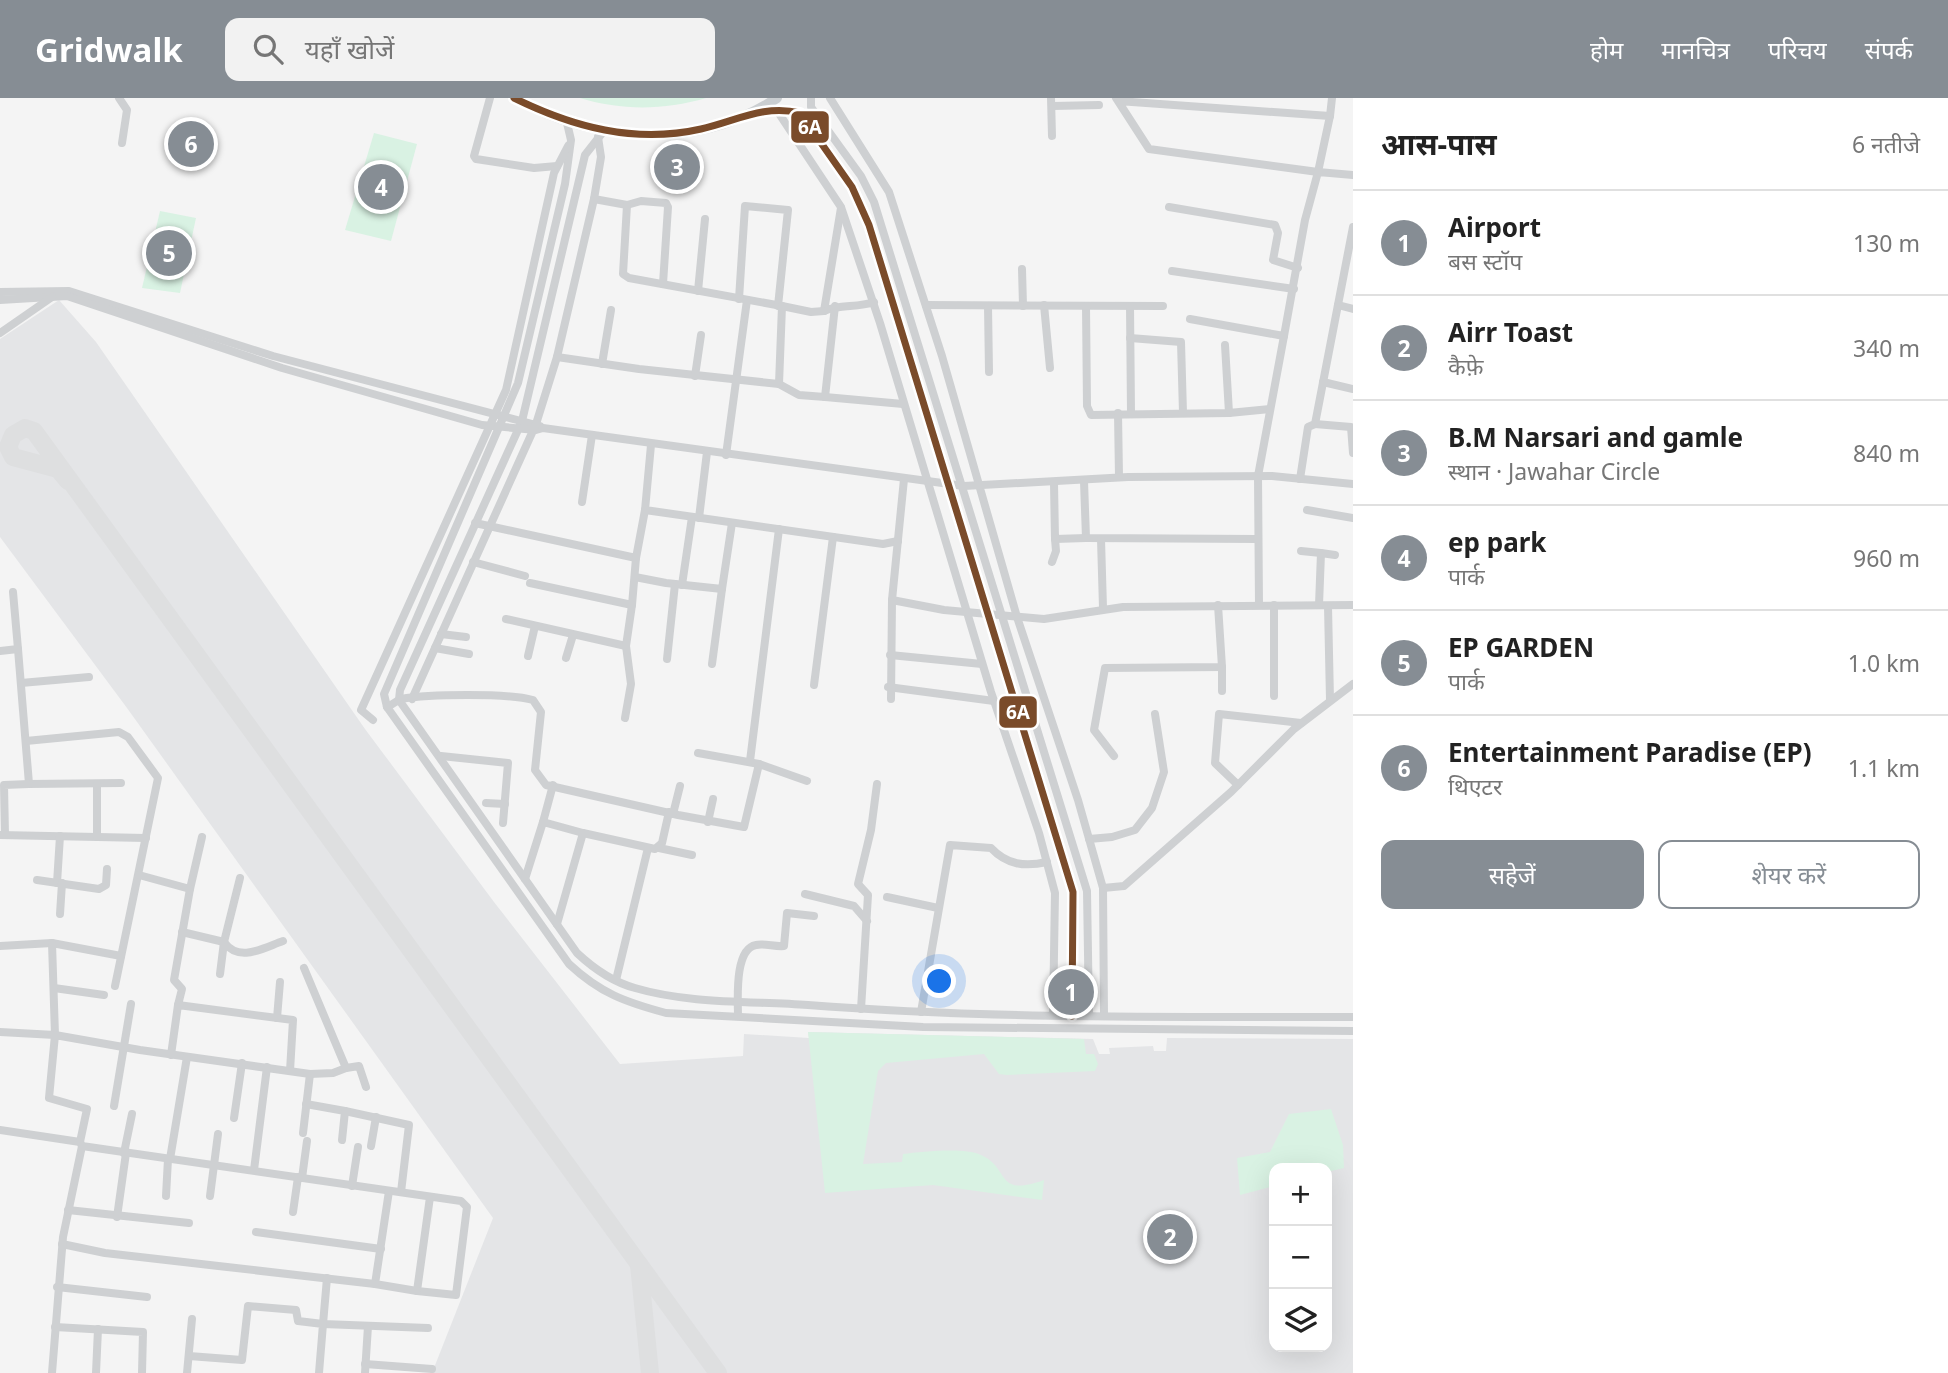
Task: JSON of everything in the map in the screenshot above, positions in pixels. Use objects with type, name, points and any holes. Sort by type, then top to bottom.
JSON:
[{"type":"main road","points":[[514,98],[568,123],[600,134],[636,137],[673,134],[728,121],[777,98]]},
{"type":"street","points":[[119,98],[127,110]]},
{"type":"street","points":[[122,143],[131,98]]},
{"type":"street","points":[[490,98],[474,156],[476,159],[534,169],[557,166]]},
{"type":"street","points":[[811,98],[811,107],[861,176],[874,202],[964,486],[1087,891],[1077,1030]]},
{"type":"street","points":[[830,98],[889,192],[926,305],[1017,617],[1089,839],[1103,888],[1104,1016]]},
{"type":"street","points":[[1259,604],[1258,477],[1306,220],[1332,98]]},
{"type":"street","points":[[1117,100],[1330,116]]},
{"type":"street","points":[[1117,100],[1149,149],[1353,175]]},
{"type":"street","points":[[1052,136],[1052,102],[1099,105]]},
{"type":"street","points":[[776,109],[841,207],[874,302],[982,664],[1047,862],[1055,893],[1052,1015]]},
{"type":"street","points":[[754,110],[776,109],[800,113],[852,187],[869,225],[1073,892],[1080,1016]]},
{"type":"street","points":[[568,123],[571,140],[565,184],[533,327],[505,418],[384,694],[387,707],[569,964],[593,987],[631,1003],[666,1013],[855,1023],[1077,1030],[1353,1031]]},
{"type":"street","points":[[412,699],[489,526],[537,428],[594,199],[601,158],[600,134]]},
{"type":"street","points":[[600,134],[585,155],[521,425],[400,690],[400,700],[557,924],[586,961],[633,988],[670,996],[921,1012],[1080,1016],[1353,1017]]},
{"type":"street","points":[[373,720],[361,710],[506,390],[557,166],[571,140]]},
{"type":"street","points":[[594,199],[627,205],[641,201],[666,203],[668,206],[663,284]]},
{"type":"street","points":[[627,205],[623,274],[811,312],[824,311],[835,306],[855,307],[874,302]]},
{"type":"street","points":[[726,455],[743,299],[745,206],[788,210],[780,306],[779,384]]},
{"type":"street","points":[[824,311],[841,207]]},
{"type":"street","points":[[1169,207],[1275,225],[1279,233],[1273,260],[1298,268]]},
{"type":"street","points":[[698,291],[705,219]]},
{"type":"street","points":[[1315,425],[1353,227]]},
{"type":"street","points":[[1021,269],[1023,306]]},
{"type":"street","points":[[1172,271],[1294,289]]},
{"type":"street","points":[[0,292],[69,291],[273,356],[505,418],[521,425],[726,455],[980,487],[1118,477],[1258,477],[1353,484]]},
{"type":"street","points":[[0,333],[54,296]]},
{"type":"street","points":[[0,300],[67,296],[282,368],[489,427],[521,425]]},
{"type":"street","points":[[926,305],[1163,306]]},
{"type":"street","points":[[1044,305],[1050,368]]},
{"type":"street","points":[[1338,305],[1353,309]]},
{"type":"street","points":[[825,397],[835,306]]},
{"type":"street","points":[[988,306],[989,372]]},
{"type":"street","points":[[1086,306],[1087,406],[1091,415],[1228,413],[1270,409]]},
{"type":"street","points":[[1130,306],[1131,413]]},
{"type":"street","points":[[602,364],[611,310]]},
{"type":"street","points":[[1190,320],[1284,336]]},
{"type":"street","points":[[695,376],[701,335]]},
{"type":"street","points":[[1130,338],[1181,342],[1183,413]]},
{"type":"street","points":[[1225,345],[1228,413]]},
{"type":"street","points":[[556,357],[695,376],[779,384],[799,395],[903,404]]},
{"type":"street","points":[[1324,382],[1353,390]]},
{"type":"street","points":[[1118,413],[1118,477]]},
{"type":"street","points":[[1300,479],[1308,427],[1351,427],[1353,453]]},
{"type":"street","points":[[582,502],[592,435]]},
{"type":"street","points":[[625,718],[631,684],[625,646],[645,510],[650,444]]},
{"type":"street","points":[[667,659],[679,585],[707,452]]},
{"type":"street","points":[[891,699],[888,687],[892,600],[904,479]]},
{"type":"street","points":[[1084,481],[1086,538]]},
{"type":"street","points":[[1052,562],[1056,551],[1054,483]]},
{"type":"street","points":[[645,510],[883,544],[898,541]]},
{"type":"street","points":[[1307,510],[1353,518]]},
{"type":"street","points":[[475,523],[636,558]]},
{"type":"street","points":[[712,664],[732,523]]},
{"type":"street","points":[[750,761],[779,529]]},
{"type":"street","points":[[814,685],[832,537]]},
{"type":"street","points":[[1055,539],[1257,539]]},
{"type":"street","points":[[1101,539],[1103,608]]},
{"type":"street","points":[[1301,551],[1335,555]]},
{"type":"street","points":[[1321,553],[1331,700]]},
{"type":"street","points":[[473,562],[528,580],[632,605]]},
{"type":"street","points":[[635,577],[722,589]]},
{"type":"street","points":[[13,592],[29,784]]},
{"type":"street","points":[[892,600],[967,613],[1017,617],[1067,617],[1103,608],[1259,604],[1353,605]]},
{"type":"street","points":[[1218,605],[1222,691]]},
{"type":"street","points":[[1274,606],[1274,696]]},
{"type":"street","points":[[506,619],[625,646]]},
{"type":"street","points":[[528,656],[535,626]]},
{"type":"street","points":[[441,634],[466,637]]},
{"type":"street","points":[[566,658],[573,635]]},
{"type":"street","points":[[435,648],[469,654]]},
{"type":"street","points":[[0,651],[18,649]]},
{"type":"street","points":[[890,655],[982,664]]},
{"type":"street","points":[[1114,756],[1094,730],[1105,668],[1222,667]]},
{"type":"street","points":[[21,683],[89,677]]},
{"type":"street","points":[[1103,888],[1124,886],[1238,785],[1301,723],[1353,684]]},
{"type":"street","points":[[888,687],[994,701]]},
{"type":"street","points":[[387,707],[400,700],[412,699],[482,696],[533,700],[541,712],[535,770],[547,785],[744,827],[759,764]]},
{"type":"street","points":[[1089,839],[1112,837],[1135,830],[1152,808],[1164,772],[1155,714]]},
{"type":"street","points":[[1238,785],[1215,763],[1219,714],[1301,723]]},
{"type":"street","points":[[26,741],[119,732],[128,737],[158,778],[114,986]]},
{"type":"street","points":[[698,753],[750,761],[807,781]]},
{"type":"street","points":[[441,756],[505,761],[509,768],[503,823]]},
{"type":"street","points":[[121,783],[4,785],[3,835],[146,838]]},
{"type":"street","points":[[97,784],[97,837]]},
{"type":"street","points":[[855,1023],[868,895],[858,884],[871,830],[877,784]]},
{"type":"street","points":[[525,878],[553,785]]},
{"type":"street","points":[[659,848],[680,786]]},
{"type":"street","points":[[708,821],[713,799]]},
{"type":"street","points":[[486,803],[505,804]]},
{"type":"street","points":[[543,822],[648,848],[692,855]]},
{"type":"street","points":[[557,924],[583,833]]},
{"type":"street","points":[[60,836],[60,915]]},
{"type":"street","points":[[171,1055],[182,989],[174,980],[202,837]]},
{"type":"street","points":[[921,1012],[950,845],[991,848],[1001,858],[1027,866],[1047,862]]},
{"type":"street","points":[[616,979],[648,848]]},
{"type":"street","points":[[37,880],[104,888],[107,869]]},
{"type":"street","points":[[139,875],[190,889]]},
{"type":"street","points":[[220,974],[224,942],[240,878]]},
{"type":"street","points":[[805,894],[854,906],[867,920]]},
{"type":"street","points":[[887,897],[938,908]]},
{"type":"street","points":[[738,1016],[738,971],[751,948],[758,945],[784,946],[787,913],[814,916]]},
{"type":"street","points":[[182,932],[224,942],[230,950],[243,954],[284,941]]},
{"type":"street","points":[[0,946],[52,943],[121,956]]},
{"type":"street","points":[[52,943],[55,1035],[49,1098],[86,1109],[62,1244],[52,1373]]},
{"type":"street","points":[[304,968],[346,1068]]},
{"type":"street","points":[[278,1018],[280,982]]},
{"type":"street","points":[[54,988],[104,995]]},
{"type":"street","points":[[114,1107],[131,1004]]},
{"type":"street","points":[[178,1005],[293,1020],[295,1026],[290,1071]]},
{"type":"street","points":[[0,1032],[55,1035],[171,1055],[310,1074],[333,1073],[359,1066],[366,1087]]},
{"type":"street","points":[[166,1196],[169,1159],[187,1057]]},
{"type":"street","points":[[234,1118],[242,1063]]},
{"type":"street","points":[[254,1170],[267,1067]]},
{"type":"street","points":[[293,1212],[305,1137],[310,1074]]},
{"type":"street","points":[[306,1104],[409,1125],[401,1192]]},
{"type":"street","points":[[342,1140],[345,1111]]},
{"type":"street","points":[[117,1217],[132,1114]]},
{"type":"street","points":[[371,1146],[376,1117]]},
{"type":"street","points":[[0,1130],[125,1153],[461,1201],[467,1207],[457,1296],[106,1253],[62,1244]]},
{"type":"street","points":[[210,1196],[218,1134]]},
{"type":"street","points":[[352,1186],[358,1147]]},
{"type":"street","points":[[375,1284],[389,1191]]},
{"type":"street","points":[[417,1291],[430,1197]]},
{"type":"street","points":[[68,1210],[188,1223]]},
{"type":"street","points":[[256,1232],[381,1249]]},
{"type":"street","points":[[319,1373],[327,1278]]},
{"type":"street","points":[[57,1287],[147,1297]]},
{"type":"street","points":[[189,1356],[242,1360],[249,1306],[296,1310],[298,1321],[428,1328]]},
{"type":"street","points":[[187,1373],[192,1319]]},
{"type":"street","points":[[368,1326],[365,1368],[432,1369]]},
{"type":"street","points":[[55,1327],[143,1332],[142,1373]]},
{"type":"street","points":[[96,1373],[98,1329]]},
{"type":"shaded area","points":[[59,300],[96,342],[365,729],[494,902],[620,1064],[743,1056],[744,1034],[809,1038],[808,1032],[1093,1039],[1099,1054],[1110,1054],[1109,1048],[1153,1046],[1154,1051],[1166,1051],[1167,1038],[1353,1039],[1353,1373],[432,1373],[493,1218],[127,708],[0,537],[0,339]]},
{"type":"green space","points":[[580,98],[706,98],[659,107],[628,107]]},
{"type":"green space","points":[[374,133],[417,144],[391,241],[345,230]]},
{"type":"green space","points":[[160,211],[196,218],[180,293],[142,288]]},
{"type":"green space","points":[[808,1032],[1084,1039],[1086,1054],[1094,1054],[1098,1064],[1095,1071],[1007,1075],[999,1074],[984,1054],[886,1063],[878,1071],[863,1164],[902,1162],[903,1154],[964,1151],[981,1155],[996,1167],[1005,1179],[1017,1186],[1044,1180],[1042,1200],[933,1185],[825,1193]]},
{"type":"green space","points":[[1331,1109],[1343,1145],[1344,1168],[1332,1171],[1332,1163],[1269,1163],[1269,1187],[1240,1195],[1237,1158],[1270,1152],[1289,1114]]},
{"type":"taxiway","points":[[68,481],[58,469],[13,457],[8,447],[13,435],[25,428],[34,431],[718,1373]]},
{"type":"taxiway","points":[[639,1265],[650,1373]]},
{"type":"transit line","name":"6A","points":[[514,98],[582,125],[652,135],[701,129],[762,112],[800,113],[852,187],[869,225],[1073,892],[1072,1016]]},
{"type":"place","name":"Entertainment Paradise (EP)","points":[[191,144]]},
{"type":"place","name":"B.M Narsari and gamle","points":[[677,167]]},
{"type":"place","name":"ep park","points":[[381,187]]},
{"type":"place","name":"EP GARDEN","points":[[169,253]]},
{"type":"place","name":"Airport","points":[[1071,992]]},
{"type":"place","name":"Airr Toast","points":[[1170,1237]]}]
